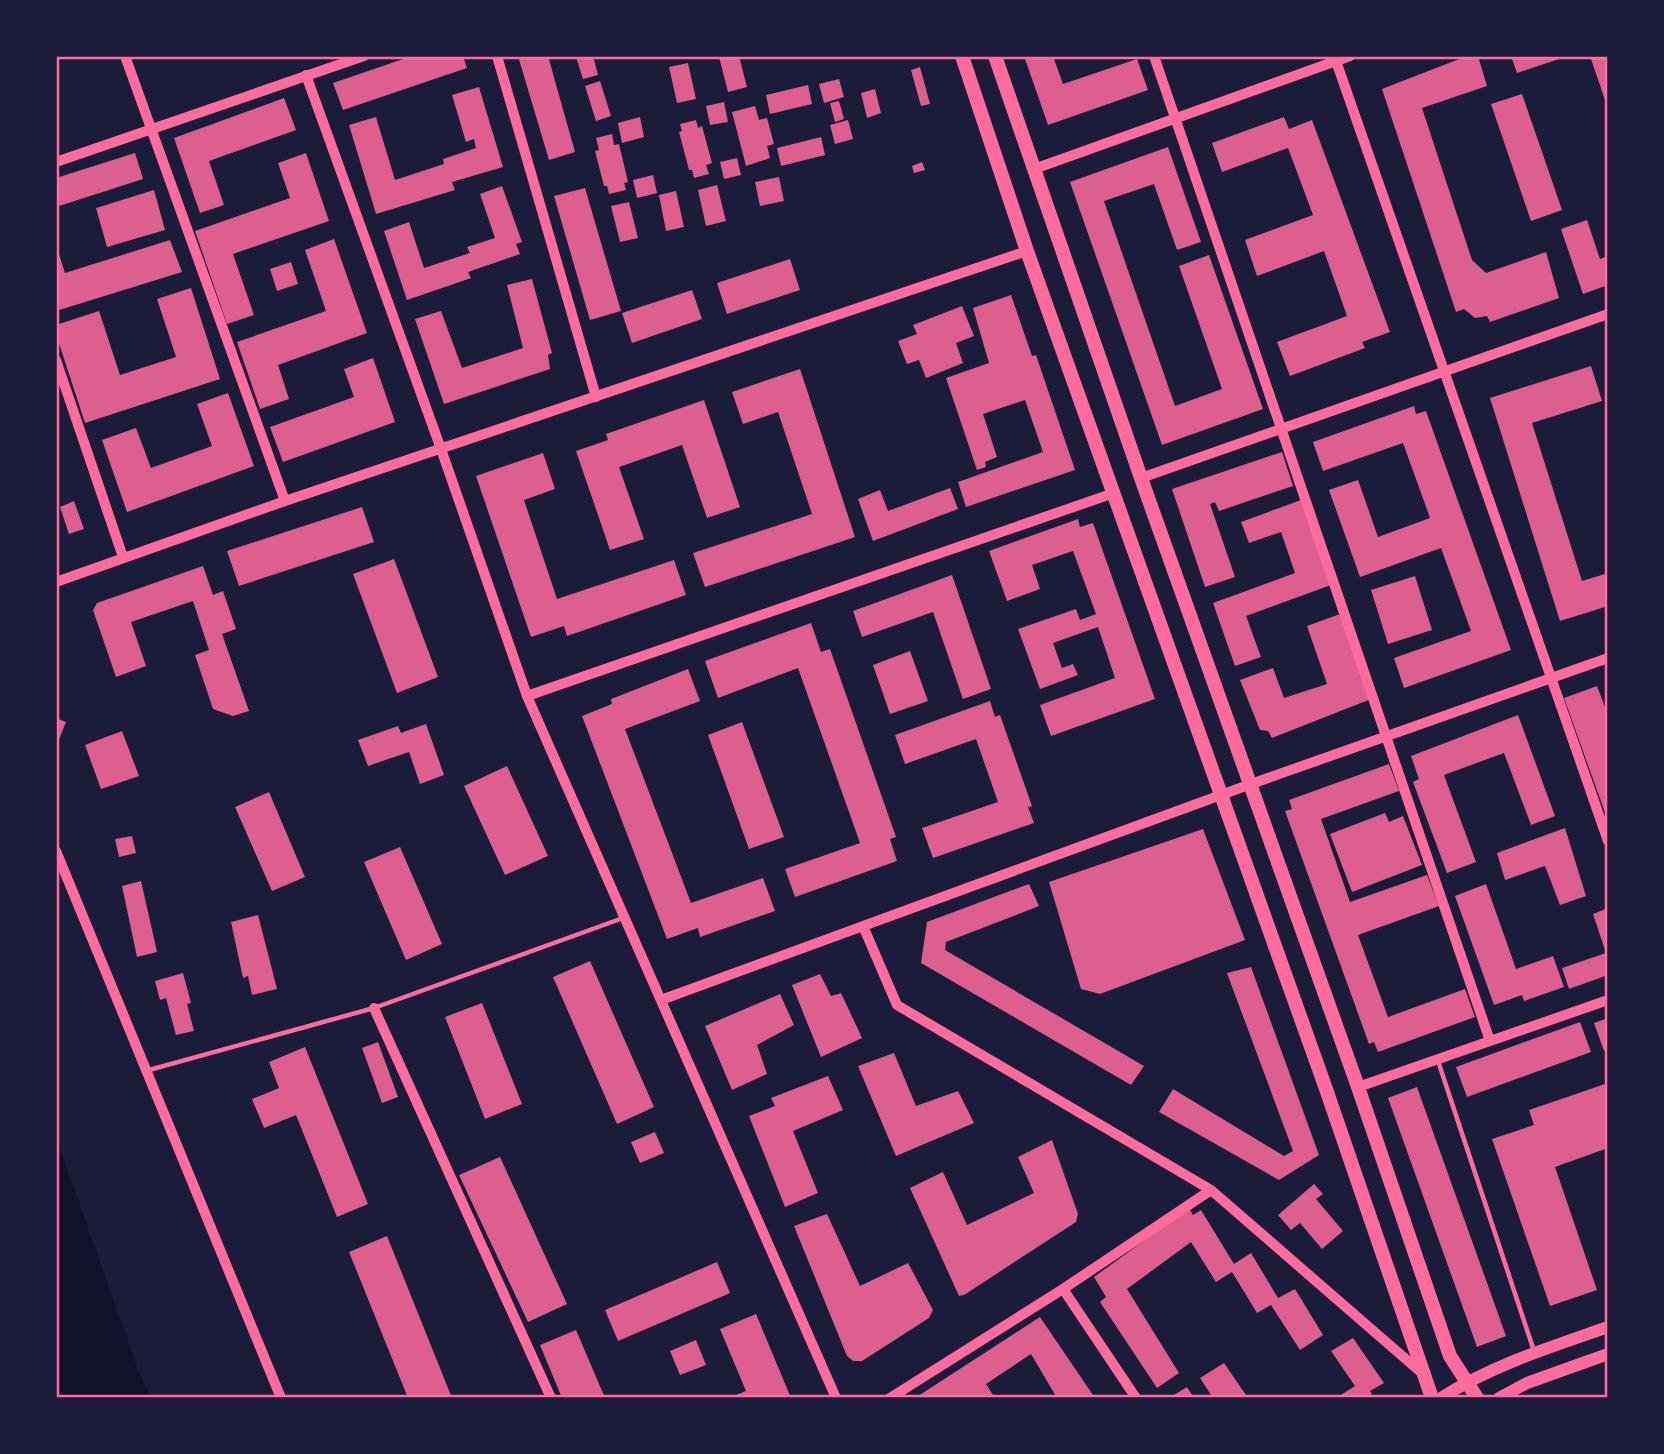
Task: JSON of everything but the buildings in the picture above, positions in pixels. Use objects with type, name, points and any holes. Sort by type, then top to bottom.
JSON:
[{"type":"highway","points":[[962,56],[1027,251],[1326,1089],[1432,1398]]},
{"type":"highway","points":[[995,56],[1450,1356],[1477,1398]]},
{"type":"main road","points":[[1441,1398],[1465,1382],[1608,1326]]},
{"type":"main road","points":[[1499,1398],[1527,1383],[1608,1353]]},
{"type":"street","points":[[125,56],[285,501]]},
{"type":"street","points":[[56,162],[364,56]]},
{"type":"street","points":[[497,56],[596,397]]},
{"type":"street","points":[[1154,56],[1490,1041]]},
{"type":"street","points":[[1034,169],[1350,56]]},
{"type":"street","points":[[1336,61],[1608,841]]},
{"type":"street","points":[[306,75],[527,696],[836,1398]]},
{"type":"street","points":[[56,582],[285,501],[1027,251]]},
{"type":"street","points":[[1141,478],[1608,314]]},
{"type":"street","points":[[56,360],[123,557]]},
{"type":"street","points":[[527,696],[1114,493]]},
{"type":"street","points":[[661,1000],[1251,784],[1608,658]]},
{"type":"street","points":[[56,851],[281,1398]]},
{"type":"street","points":[[863,926],[897,1004],[1211,1190],[1423,1374]]},
{"type":"street","points":[[1358,1087],[1608,1000]]},
{"type":"street","points":[[374,1008],[551,1398]]},
{"type":"street","points":[[890,1398],[1063,1289],[1211,1190]]},
{"type":"street","points":[[1063,1289],[1136,1398]]},
{"type":"lane","points":[[148,1070],[374,1008],[624,918]]},
{"type":"lane","points":[[1438,1060],[1535,1353]]},
{"type":"shaded area","points":[[56,1138],[139,1372],[152,1398],[56,1398]]}]
